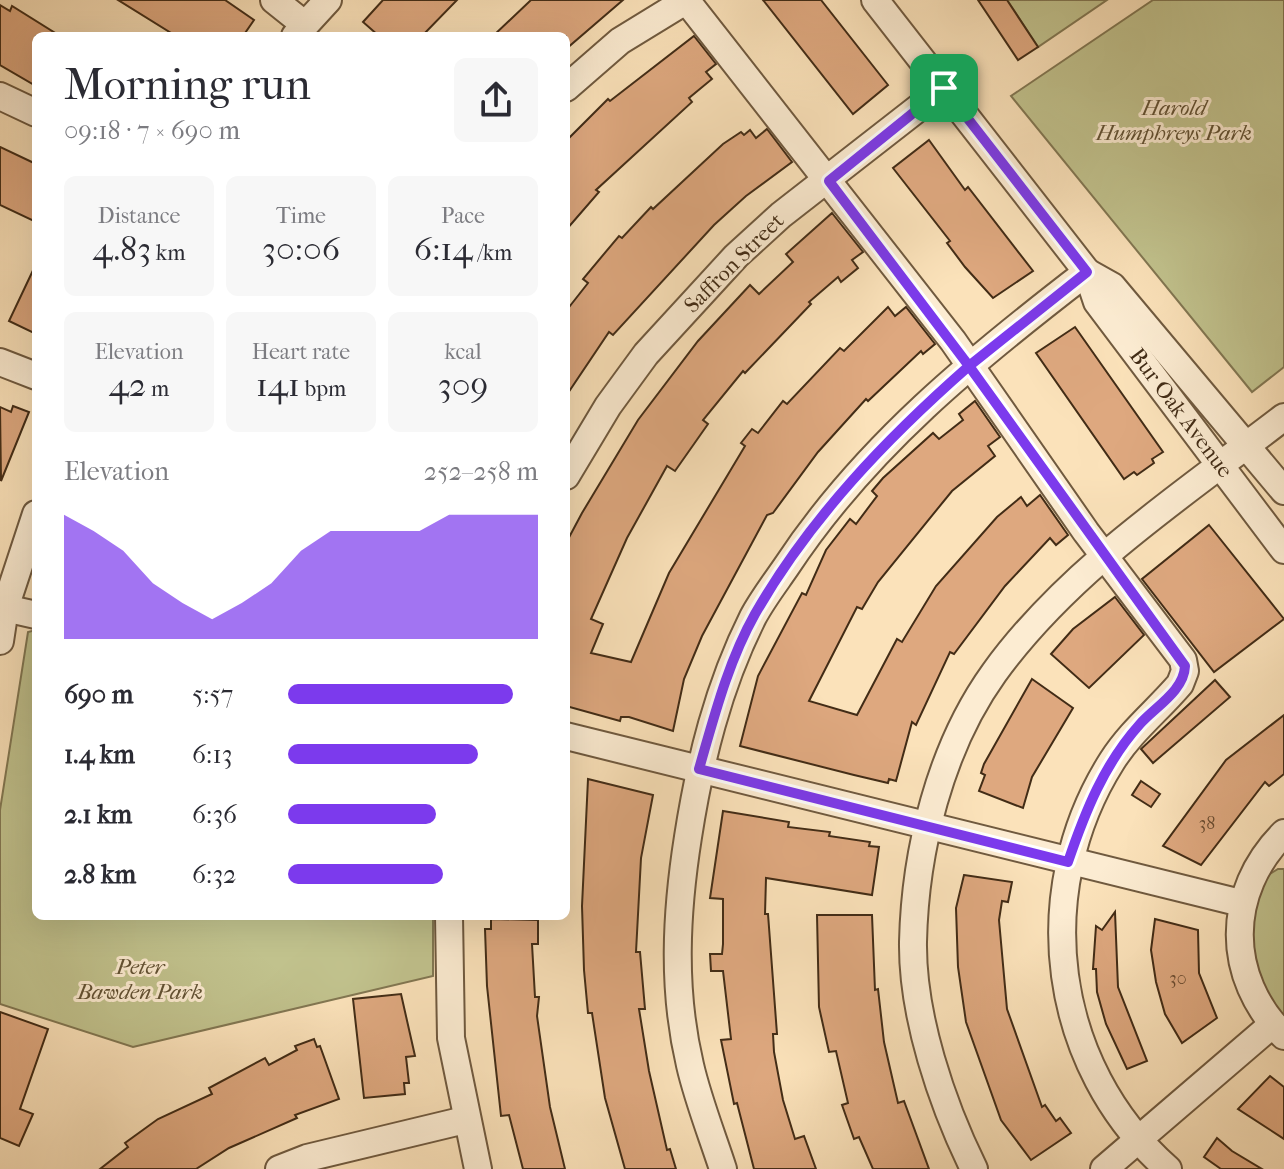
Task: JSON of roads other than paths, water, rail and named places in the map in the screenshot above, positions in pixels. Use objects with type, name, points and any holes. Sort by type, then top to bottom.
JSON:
[{"type":"street","points":[[274,0],[300,30],[328,0]]},
{"type":"street","points":[[570,85],[620,41],[687,0],[969,366],[1105,557],[1177,651],[1185,671],[1180,684],[1140,724],[1112,760],[1091,799],[1068,862],[1061,932],[1069,1005],[1101,1088],[1138,1140],[1168,1169]]},
{"type":"street","name":"Bur Oak Avenue","points":[[875,0],[1087,272],[1097,302],[1284,550]]},
{"type":"street","name":"Saffron Street","points":[[570,469],[608,406],[646,354],[736,256],[781,215],[829,181],[944,88]]},
{"type":"street","points":[[0,96],[32,111]]},
{"type":"street","points":[[723,1169],[690,1064],[678,978],[677,908],[699,769],[720,693],[754,616],[801,544],[860,471],[913,415],[1087,272]]},
{"type":"street","name":"Bur Oak Avenue","points":[[1087,272],[1112,286],[1284,491]]},
{"type":"street","points":[[0,362],[32,374]]},
{"type":"street","points":[[974,1169],[947,1111],[918,994],[913,943],[927,825],[942,777],[964,726],[993,674],[1039,620],[1105,557],[1284,417]]},
{"type":"street","points":[[0,641],[3,608],[32,525]]},
{"type":"street","points":[[3,608],[32,614]]},
{"type":"street","points":[[570,737],[1241,903]]},
{"type":"street","points":[[1104,1169],[1278,1030],[1253,994],[1243,970],[1238,932],[1241,903],[1259,863],[1284,833]]},
{"type":"street","points":[[449,920],[451,1038],[465,1120],[478,1169]]},
{"type":"street","points":[[279,1169],[307,1158],[465,1120]]},
{"type":"park label","name":"Harold Humphreys Park","points":[[1174,120]]},
{"type":"park label","name":"Peter Bawden Park","points":[[140,980]]}]
